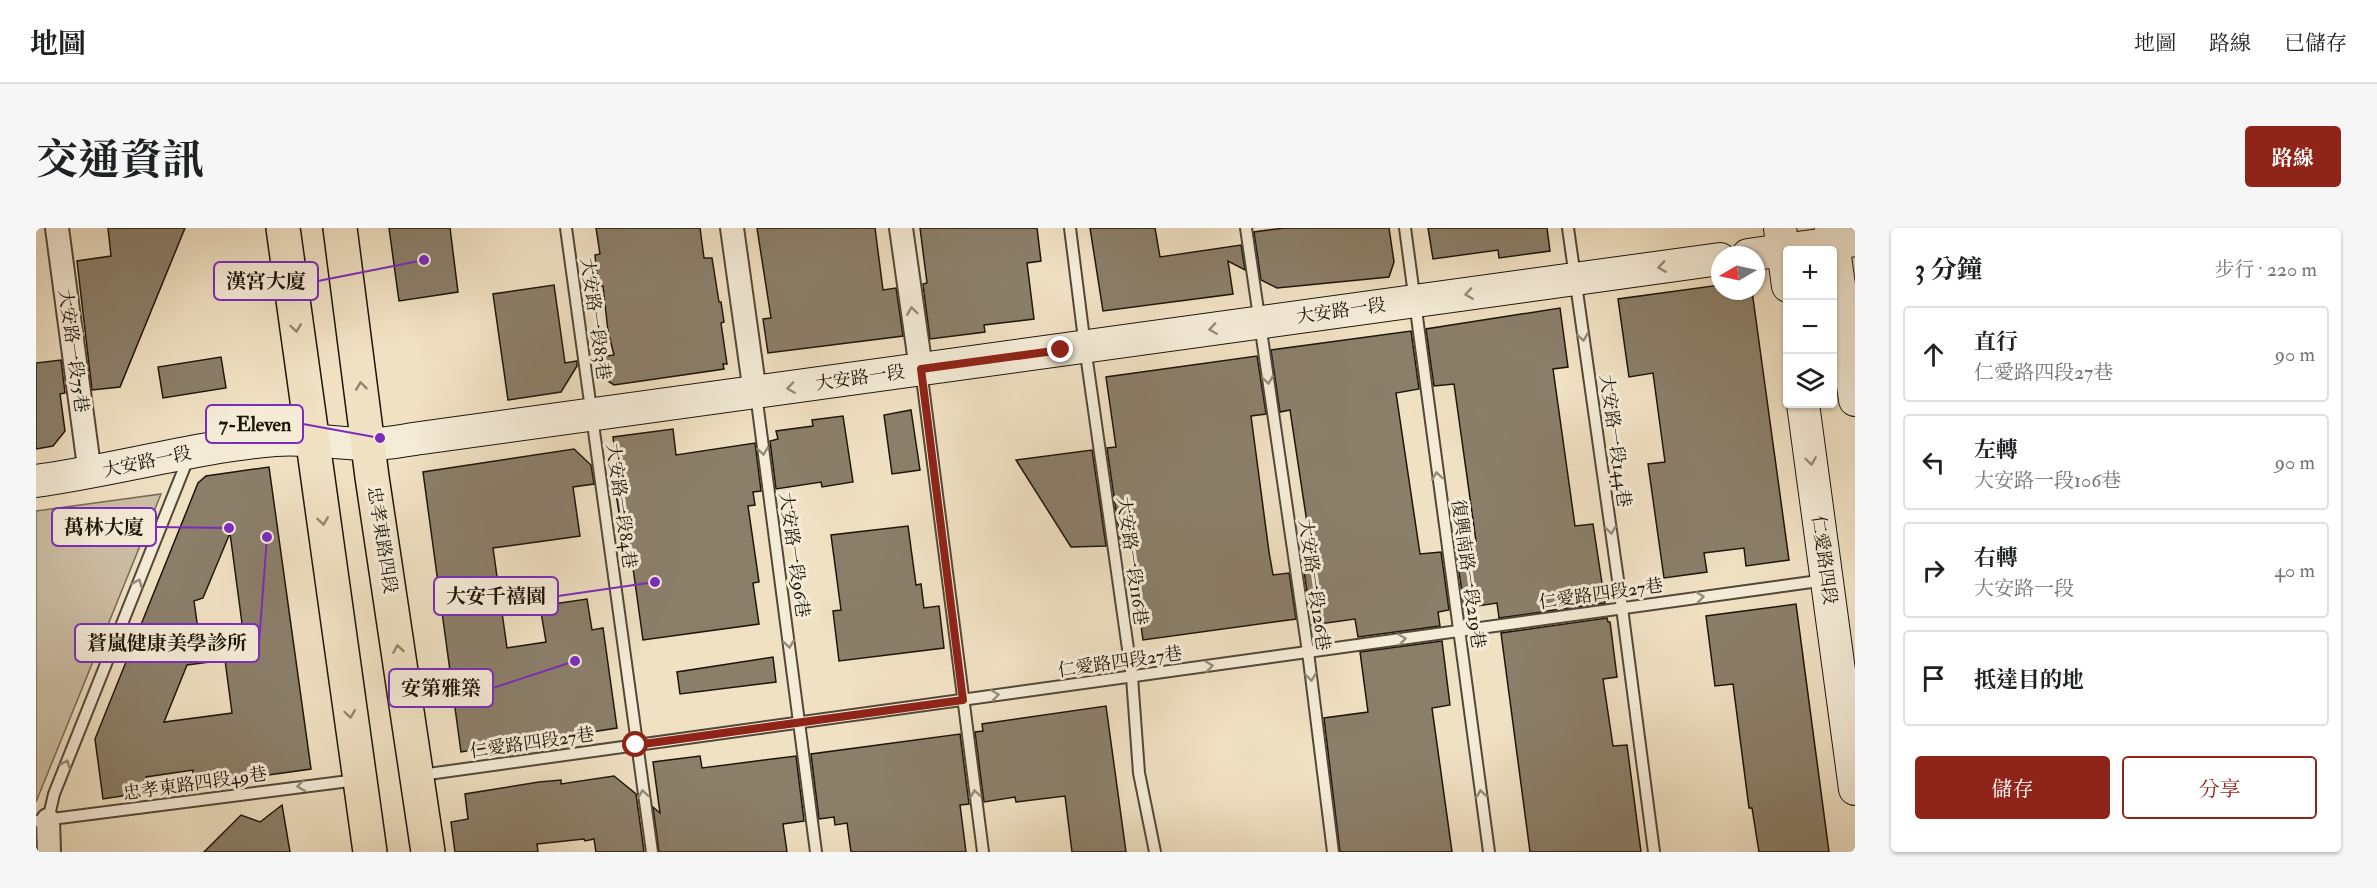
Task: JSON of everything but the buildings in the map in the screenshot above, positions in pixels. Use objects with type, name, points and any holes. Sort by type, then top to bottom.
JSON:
[{"type":"main road","points":[[283,228],[370,852]]},
{"type":"main road","name":"忠孝東路四段","points":[[340,228],[368,444],[428,852]]},
{"type":"street","name":"大安路一段75巷","points":[[57,228],[90,474]]},
{"type":"street","points":[[732,228],[755,393]]},
{"type":"street","points":[[901,228],[921,369]]},
{"type":"street","points":[[1765,247],[1781,239],[1840,237],[1855,400]]},
{"type":"street","name":"大安路一段","points":[[36,481],[90,474],[190,452],[275,440],[311,438],[368,444],[755,393],[1711,260]]},
{"type":"street","name":"仁愛路四段","points":[[1804,408],[1855,789]]},
{"type":"street","points":[[42,820],[49,852]]},
{"type":"lane","name":"大安路一段83巷","points":[[566,228],[592,415]]},
{"type":"lane","name":"大安路一段116巷","points":[[1070,228],[1084,347],[1132,676],[1139,772],[1155,852]]},
{"type":"lane","name":"大安路一段126巷","points":[[1246,228],[1308,652],[1333,852]]},
{"type":"lane","name":"復興南路一段219巷","points":[[1405,228],[1489,852]]},
{"type":"lane","name":"大安路一段144巷","points":[[1568,228],[1654,852]]},
{"type":"lane","points":[[921,369],[983,852]]},
{"type":"lane","name":"大安路一段96巷","points":[[755,393],[816,852]]},
{"type":"lane","name":"大安路一段84巷","points":[[592,415],[652,852]]},
{"type":"lane","points":[[42,820],[190,452]]},
{"type":"lane","name":"仁愛路四段27巷","points":[[417,776],[1827,580]]},
{"type":"lane","name":"忠孝東路四段49巷","points":[[42,820],[359,779]]},
{"type":"shaded area","points":[[161,494],[36,802],[36,511]]},
{"type":"place","name":"漢宮大廈","points":[[424,260]]},
{"type":"place","name":"7-Eleven","points":[[380,438]]},
{"type":"place","name":"萬林大廈","points":[[229,528]]},
{"type":"place","name":"蒼嵐健康美學診所","points":[[267,537]]},
{"type":"place","name":"大安千禧園","points":[[655,582]]},
{"type":"place","name":"安第雅築","points":[[575,661]]},
{"type":"route","points":[[636,745],[963,700],[921,369],[1061,350]]}]
